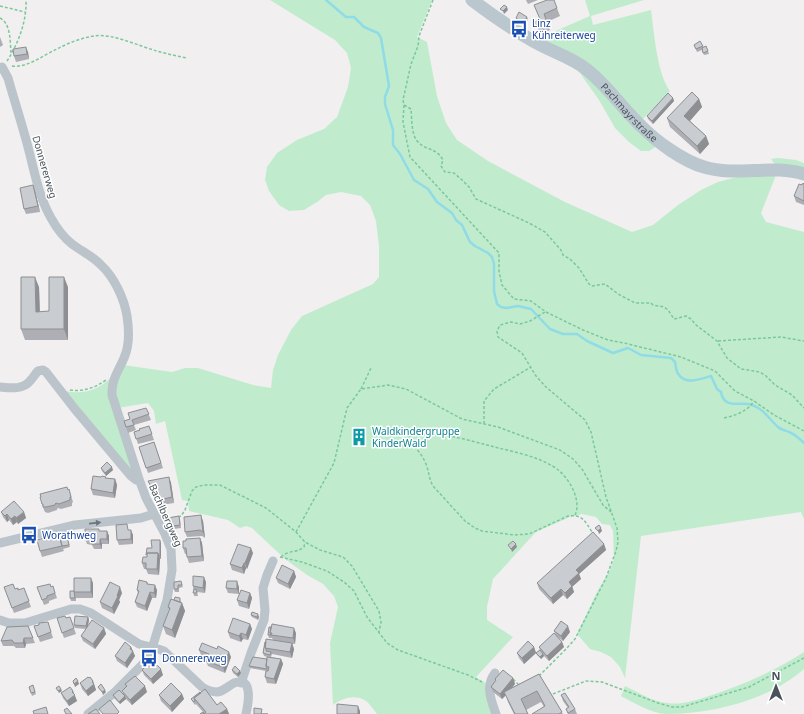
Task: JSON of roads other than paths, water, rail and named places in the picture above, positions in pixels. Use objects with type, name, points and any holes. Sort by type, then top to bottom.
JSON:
[{"type":"street","name":"Pachmayrstraße","points":[[472,0],[500,21],[527,38],[571,59],[586,69],[613,95],[642,127],[674,152],[690,162],[705,168],[730,172],[777,170],[804,174]]},
{"type":"street","name":"Donnererweg","points":[[2,67],[8,78],[40,193],[51,218],[70,243],[92,256],[101,264],[114,282],[124,304],[127,317],[128,337],[126,354],[116,372],[112,386],[112,397],[139,479]]},
{"type":"street","name":"Bachlbergweg","points":[[0,387],[16,388],[25,386],[37,372],[41,370],[46,372],[131,476],[136,480],[139,479],[146,498],[170,546],[172,566],[167,600],[151,655],[144,664],[115,692],[88,714]]},
{"type":"street","points":[[0,542],[76,525],[142,518],[154,514]]},
{"type":"street","points":[[242,682],[251,653],[264,620],[265,610],[263,588],[267,575],[277,559]]},
{"type":"street","points":[[0,620],[9,623],[25,623],[68,610],[80,609],[91,613],[139,644],[164,651],[207,690],[218,692],[236,682],[242,682],[246,685],[249,697],[246,714]]},
{"type":"street","points":[[495,673],[490,684],[490,697],[496,714]]},
{"type":"waterway","points":[[326,0],[346,17],[354,17],[364,27],[378,33],[381,38],[389,86],[385,97],[385,104],[393,130],[393,145],[400,154],[414,180],[428,189],[437,202],[452,213],[456,220],[462,225],[470,242],[492,257],[494,264],[494,291],[497,304],[506,308],[518,306],[531,309],[550,329],[563,334],[577,334],[587,341],[613,353],[628,348],[641,355],[671,358],[675,362],[678,374],[686,380],[690,381],[703,379],[711,376],[717,389],[721,392],[726,401],[729,403],[748,404],[756,407],[779,428],[793,434],[804,443]]},
{"type":"place","name":"Linz Kühreiterweg","points":[[519,29]]},
{"type":"place","name":"Waldkindergruppe KinderWald","points":[[359,437]]},
{"type":"place","name":"Worathweg","points":[[29,535]]},
{"type":"place","name":"Donnererweg","points":[[149,658]]}]
